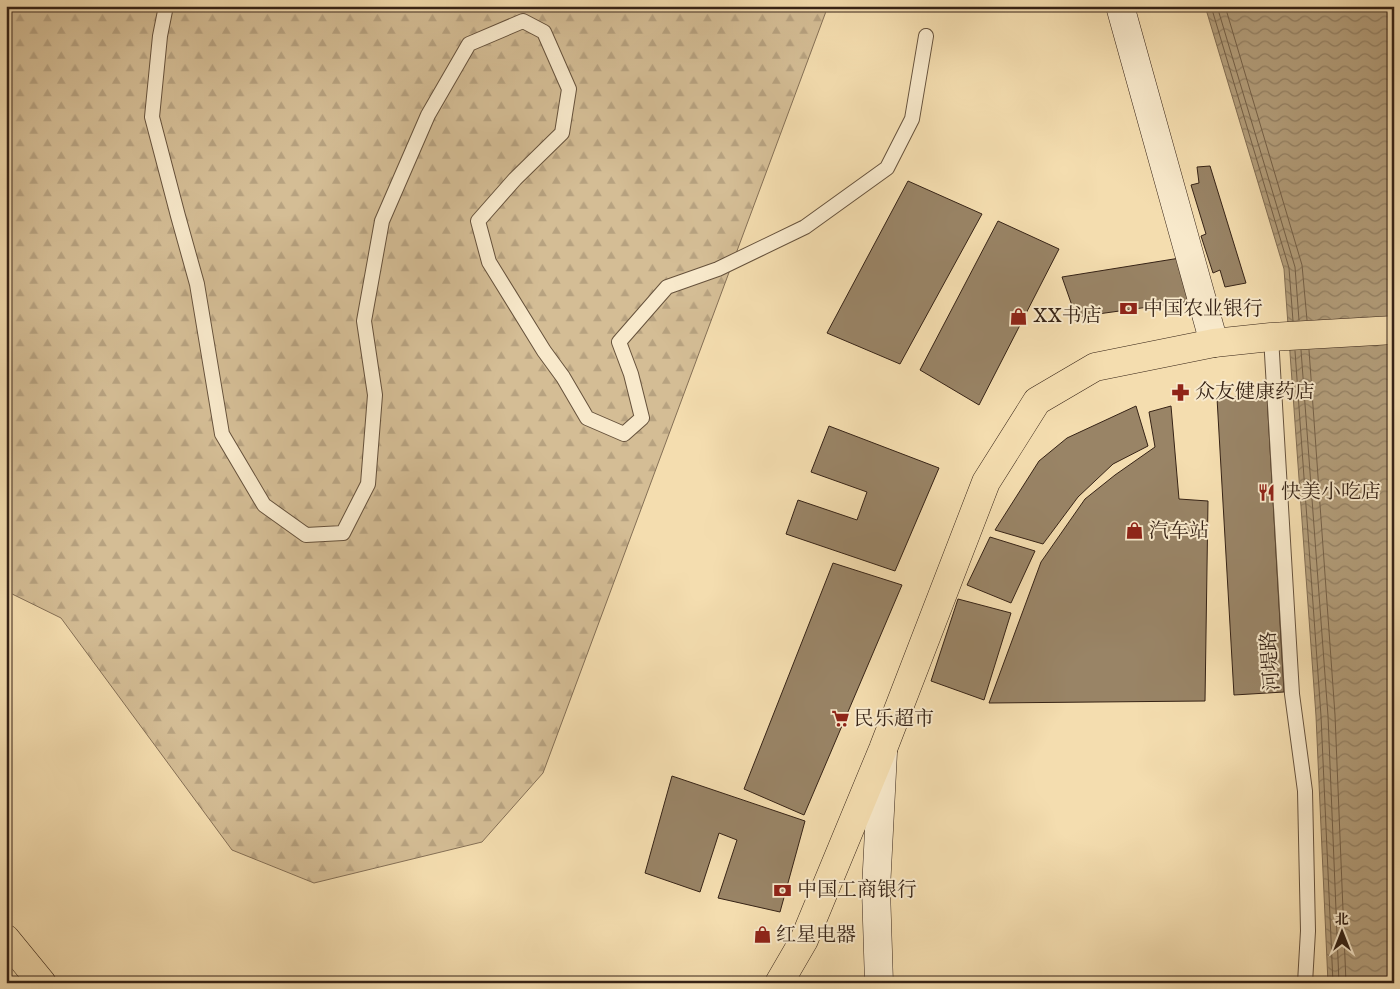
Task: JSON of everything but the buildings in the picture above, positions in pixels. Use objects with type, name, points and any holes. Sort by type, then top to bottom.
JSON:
[{"type":"main road","points":[[1120,6],[1214,343]]},
{"type":"main road","points":[[779,983],[804,940],[883,749],[986,482],[1037,401],[1095,368],[1214,343],[1272,337],[1394,330]]},
{"type":"main road","points":[[879,983],[876,889],[883,749]]},
{"type":"main road","points":[[6,939],[42,983]]},
{"type":"lane","points":[[166,6],[160,36],[152,117],[197,284],[222,434],[264,505],[306,535],[343,533],[368,484],[375,395],[364,321],[382,221],[428,115],[469,44],[523,21],[544,32],[569,89],[562,133],[515,179],[478,221],[489,262],[587,418],[624,434],[642,418],[631,374],[619,342],[667,287],[718,270],[805,227],[887,168],[912,119],[926,36]]},
{"type":"lane","name":"河堤路","points":[[1272,337],[1292,694],[1305,791],[1308,932],[1305,983]]},
{"type":"green space","points":[[6,6],[828,6],[543,773],[482,842],[314,883],[232,850],[61,618],[6,591]]},
{"type":"water","points":[[1205,6],[1394,6],[1394,983],[1328,983],[1316,716],[1284,269]]},
{"type":"place","name":"中国农业银行","points":[[1129,309]]},
{"type":"place","name":"XX书店","points":[[1019,316]]},
{"type":"place","name":"众友健康药店","points":[[1181,392]]},
{"type":"place","name":"快美小吃店","points":[[1267,492]]},
{"type":"place","name":"汽车站","points":[[1135,531]]},
{"type":"place","name":"民乐超市","points":[[840,719]]},
{"type":"place","name":"中国工商银行","points":[[783,890]]},
{"type":"place","name":"红星电器","points":[[762,935]]}]
